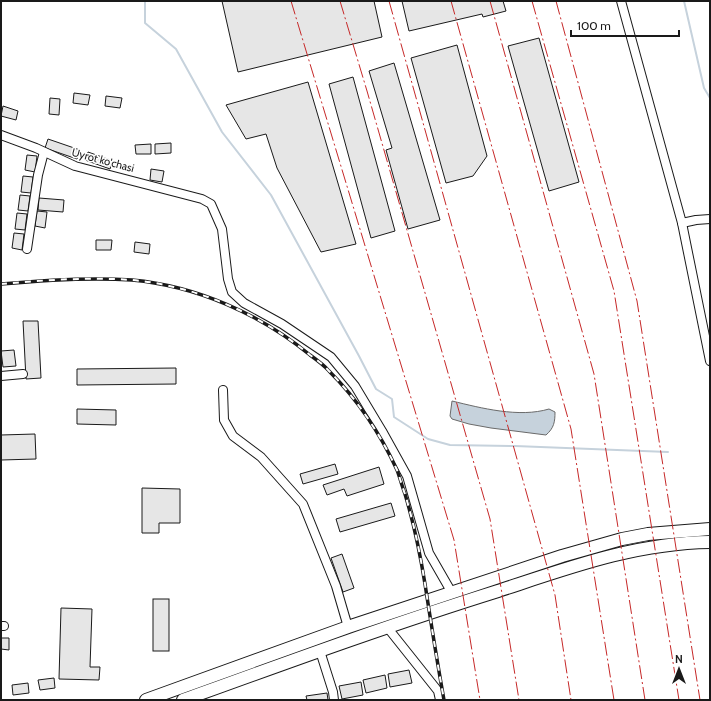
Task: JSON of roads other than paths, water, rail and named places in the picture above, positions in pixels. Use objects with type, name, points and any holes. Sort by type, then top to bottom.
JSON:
[{"type":"highway","points":[[146,700],[348,627],[562,556],[622,539],[648,534],[710,530]]},
{"type":"highway","points":[[183,700],[387,627],[580,564],[670,544],[710,542]]},
{"type":"highway","points":[[252,662],[258,673]]},
{"type":"street","points":[[621,1],[682,223],[710,360]]},
{"type":"street","name":"Uyrot ko'chasi","points":[[1,135],[75,166],[202,199],[212,204],[222,229],[228,279],[232,292],[244,303],[282,324],[331,357],[355,386],[407,476],[429,553],[452,593]]},
{"type":"street","points":[[27,249],[38,175],[44,152]]},
{"type":"street","points":[[682,223],[710,219]]},
{"type":"street","points":[[1,376],[23,374]]},
{"type":"street","points":[[223,390],[224,420],[233,436],[261,457],[304,504],[336,586],[348,627]]},
{"type":"street","points":[[387,627],[438,691],[440,700]]},
{"type":"street","points":[[320,651],[333,692],[334,700]]},
{"type":"waterway","points":[[145,1],[145,23],[176,49],[222,132],[271,195],[376,389],[392,399],[394,417],[428,439],[450,445],[668,452]]},
{"type":"waterway","points":[[684,1],[704,88],[710,98]]},
{"type":"railway","points":[[1,284],[66,279],[116,279],[156,283],[180,288],[227,304],[249,315],[291,340],[325,367],[349,393],[368,418],[384,444],[398,473],[408,505],[419,550],[444,700]]}]
